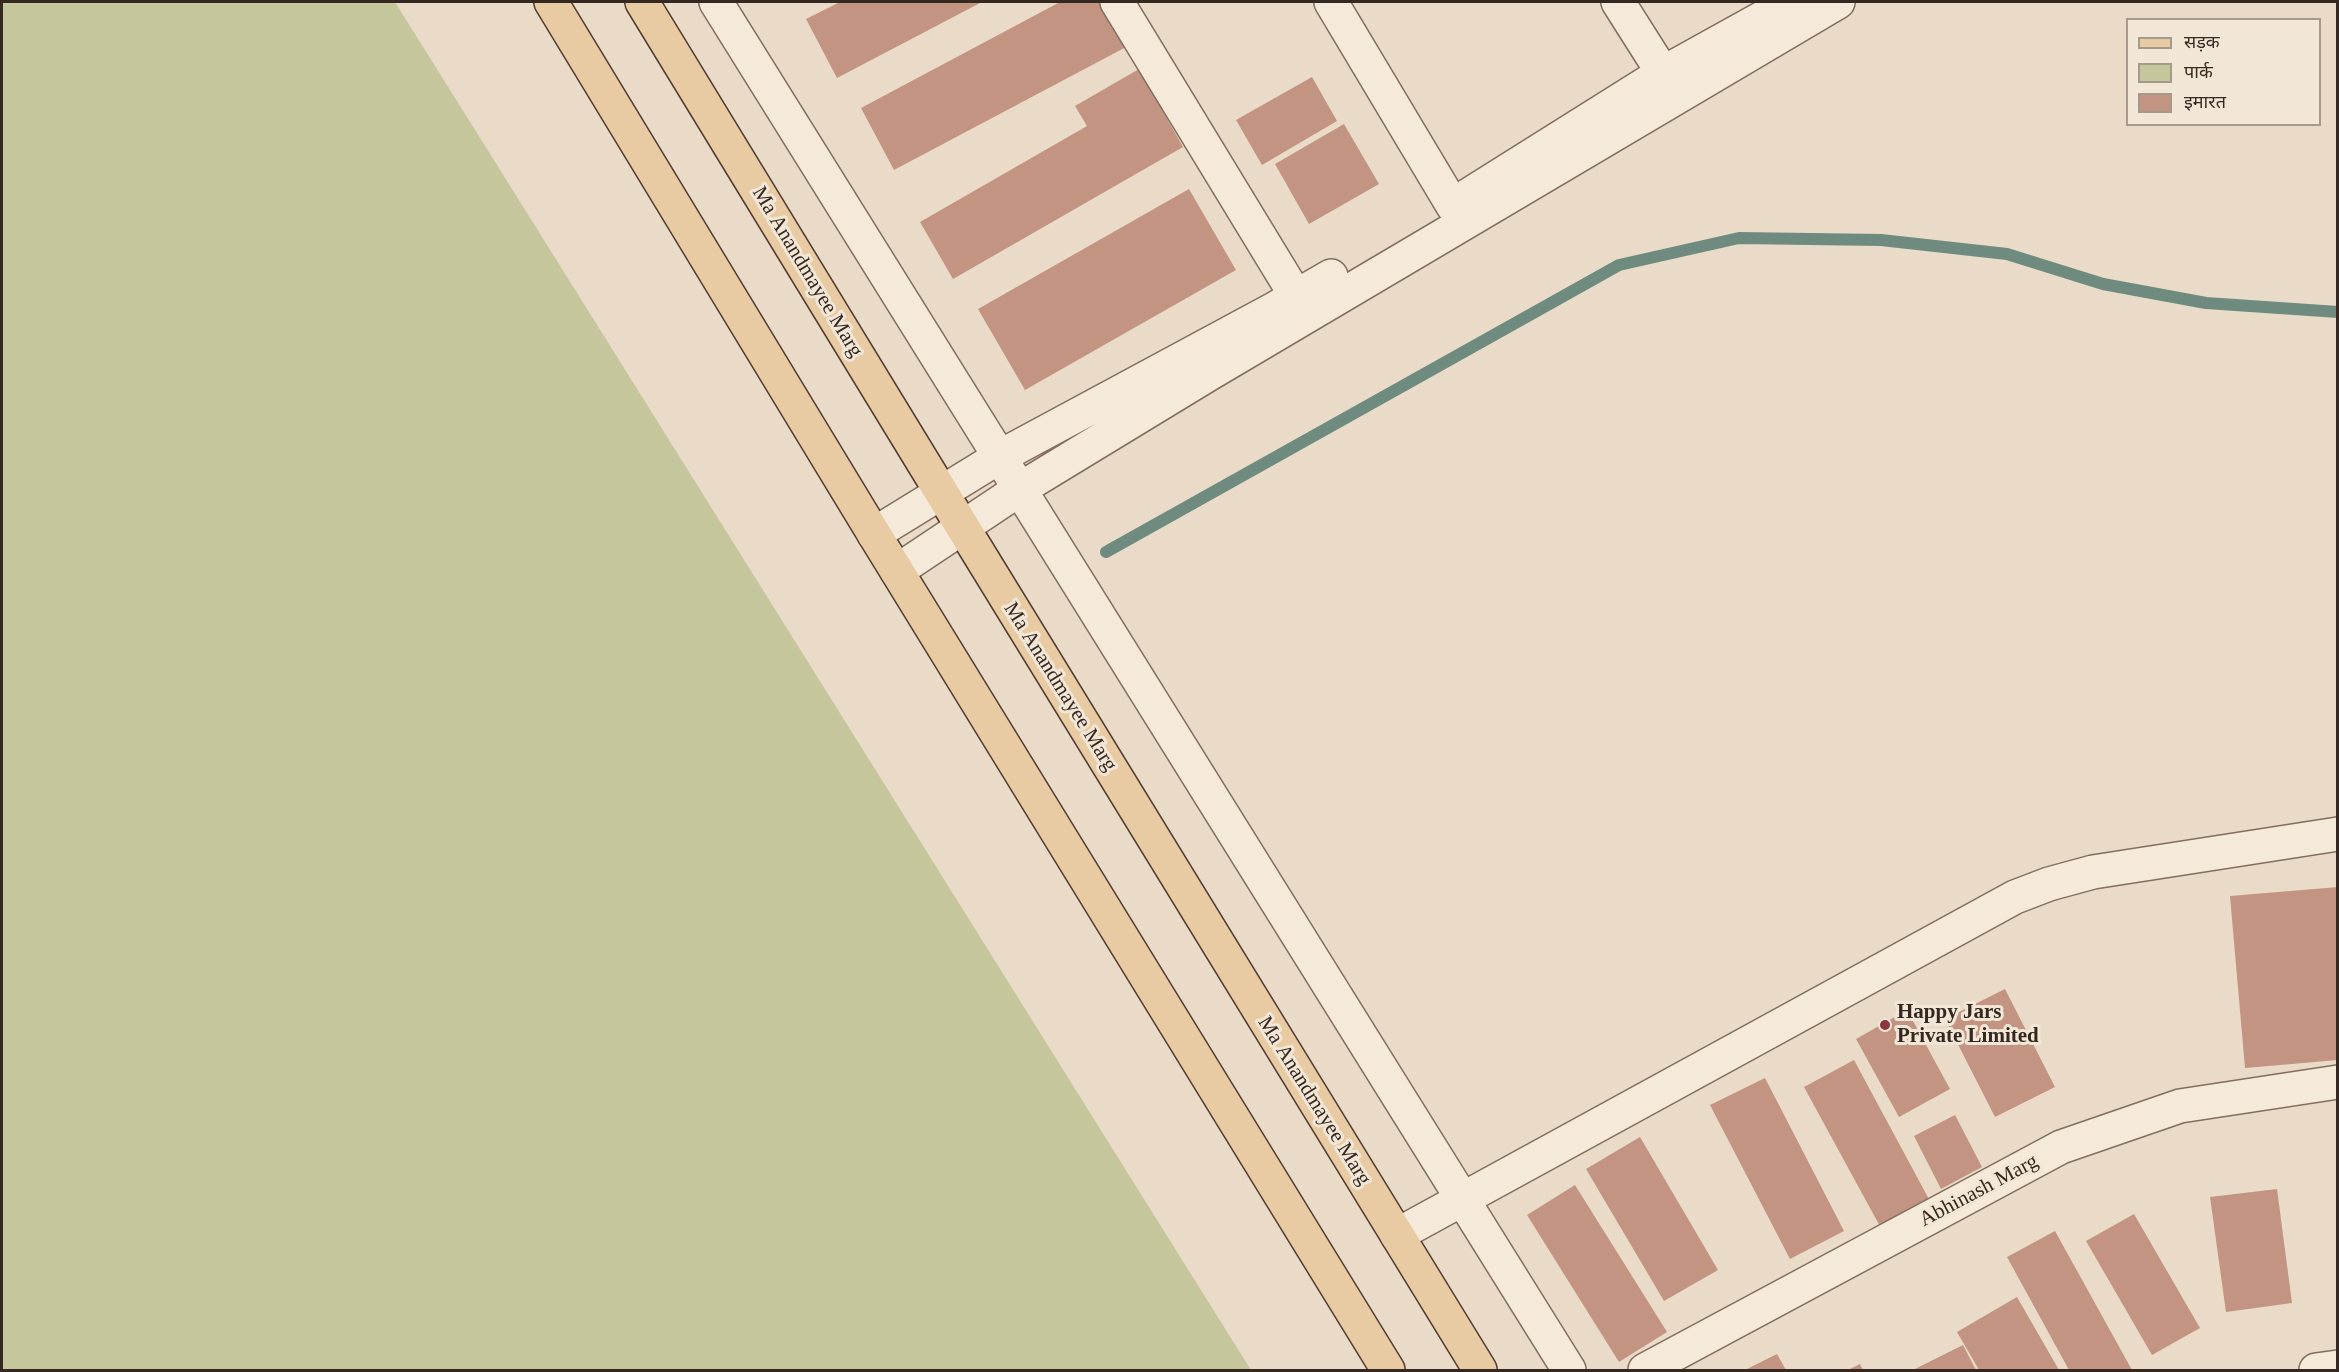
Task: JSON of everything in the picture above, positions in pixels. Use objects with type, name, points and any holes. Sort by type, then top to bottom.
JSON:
[{"type":"main road","points":[[551,2],[874,534],[1388,1371]]},
{"type":"main road","name":"Ma Anandmayee Marg","points":[[642,2],[1480,1371]]},
{"type":"street","points":[[716,2],[1464,1198],[1569,1371]]},
{"type":"street","points":[[1117,2],[1296,296]]},
{"type":"street","points":[[1330,2],[1453,206]]},
{"type":"street","points":[[1618,2],[1663,73]]},
{"type":"street","points":[[874,534],[1001,456],[1296,296],[1453,206],[1663,73],[1791,2]]},
{"type":"street","points":[[897,571],[1020,489],[1209,374],[1838,2]]},
{"type":"street","points":[[1397,1235],[2014,897],[2049,884],[2093,872],[2337,834]]},
{"type":"street","name":"Abhinash Marg","points":[[1645,1371],[2061,1147],[2180,1106],[2337,1082]]},
{"type":"street","points":[[2316,1371],[2337,1367]]},
{"type":"green space","points":[[2,2],[395,2],[1251,1370],[2,1370]]},
{"type":"building","points":[[840,2],[982,2],[837,78],[806,19]]},
{"type":"building","points":[[1060,2],[1103,2],[1128,46],[894,170],[861,108]]},
{"type":"building","points":[[1139,69],[1183,147],[953,279],[920,222],[1087,126],[1075,106]]},
{"type":"building","points":[[1312,77],[1337,121],[1262,165],[1236,120]]},
{"type":"building","points":[[1344,124],[1379,184],[1309,224],[1275,164]]},
{"type":"building","points":[[1189,189],[1236,270],[1025,390],[978,309]]},
{"type":"building","points":[[2338,887],[2338,1060],[2245,1068],[2230,896]]},
{"type":"building","points":[[2005,989],[2055,1087],[1995,1117],[1945,1019]]},
{"type":"building","points":[[1907,1010],[1950,1089],[1899,1117],[1856,1039]]},
{"type":"building","points":[[1854,1060],[1931,1203],[1882,1230],[1804,1087]]},
{"type":"building","points":[[1765,1078],[1844,1231],[1790,1259],[1710,1105]]},
{"type":"building","points":[[1955,1115],[1982,1167],[1941,1189],[1914,1136]]},
{"type":"building","points":[[1640,1137],[1718,1270],[1664,1301],[1586,1169]]},
{"type":"building","points":[[1575,1185],[1667,1332],[1619,1362],[1527,1215]]},
{"type":"building","points":[[2277,1189],[2292,1303],[2226,1312],[2210,1197]]},
{"type":"building","points":[[2134,1214],[2200,1328],[2152,1355],[2086,1241]]},
{"type":"building","points":[[2055,1231],[2132,1370],[2069,1370],[2007,1257]]},
{"type":"building","points":[[2017,1297],[2059,1370],[1979,1370],[1957,1332]]},
{"type":"building","points":[[1963,1345],[1976,1370],[1913,1370]]},
{"type":"building","points":[[1777,1354],[1786,1370],[1745,1370]]},
{"type":"building","points":[[1860,1364],[1863,1370],[1848,1370]]},
{"type":"waterway","points":[[1106,552],[1619,265],[1739,238],[1881,240],[2007,254],[2103,284],[2206,303],[2338,312]]},
{"type":"place","name":"Happy Jars Private Limited","points":[[1885,1025]]}]
